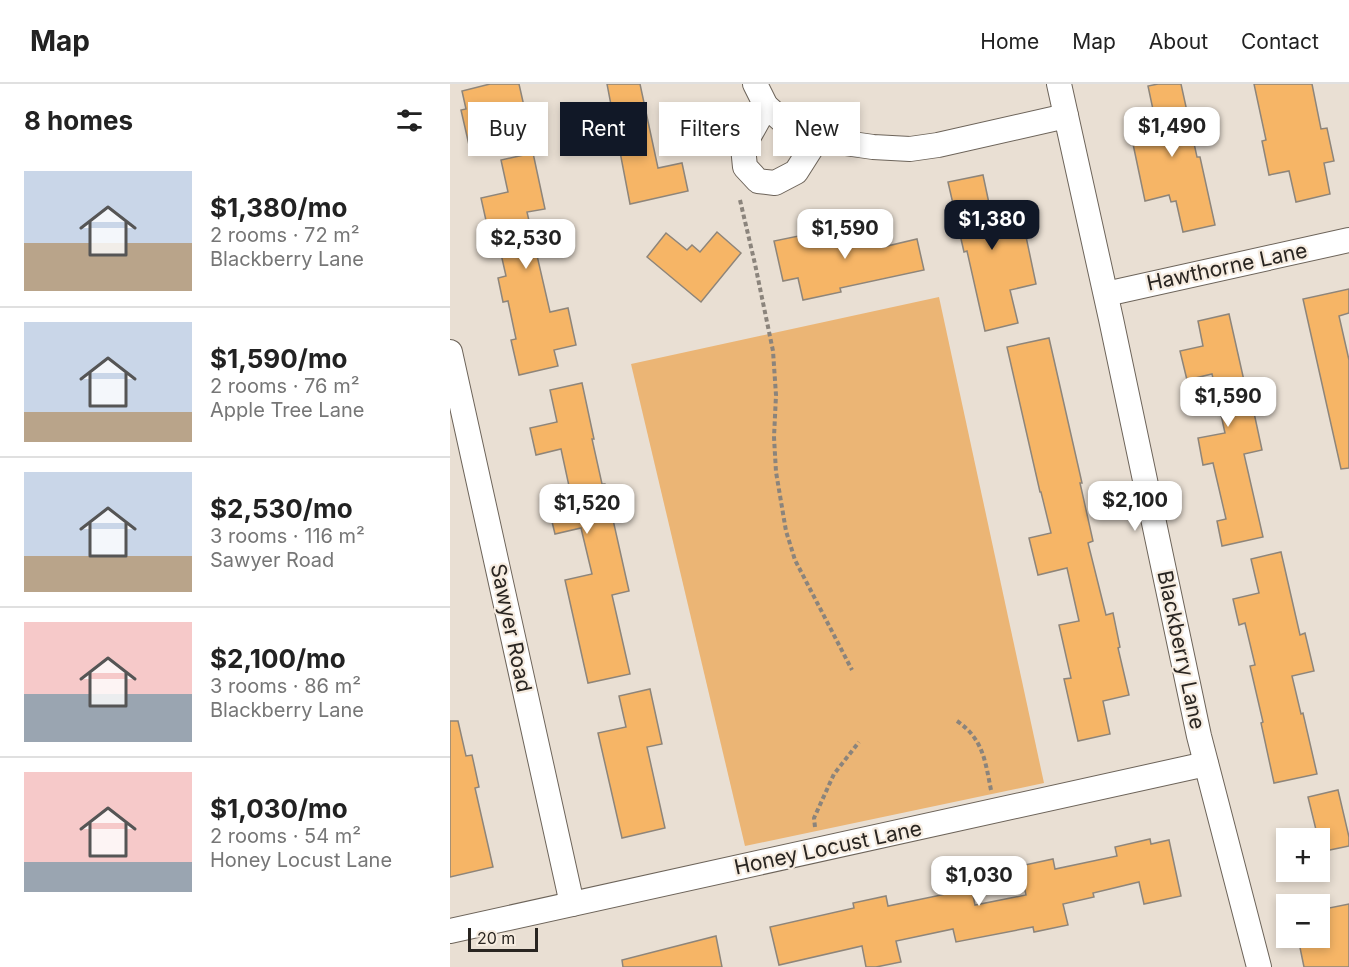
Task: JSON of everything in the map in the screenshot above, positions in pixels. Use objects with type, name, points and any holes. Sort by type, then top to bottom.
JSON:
[{"type":"street","points":[[755,84],[766,106],[773,112]]},
{"type":"street","name":"Blackberry Lane","points":[[1059,84],[1206,764],[1259,967]]},
{"type":"street","points":[[766,106],[743,147],[745,166],[758,181],[775,183],[796,172],[806,156]]},
{"type":"street","points":[[860,145],[910,149],[938,145],[1066,116]]},
{"type":"street","name":"Hawthorne Lane","points":[[1106,294],[1349,240]]},
{"type":"street","name":"Sawyer Road","points":[[450,352],[572,904]]},
{"type":"street","name":"Honey Locust Lane","points":[[450,931],[1206,764]]},
{"type":"path","points":[[740,200],[773,351],[776,395],[774,436],[776,472],[786,531],[795,560],[852,670]]},
{"type":"path","points":[[957,720],[977,740],[984,755],[995,811]]},
{"type":"path","points":[[820,849],[814,818],[834,774],[859,742]]},
{"type":"shaded area","points":[[939,297],[1044,783],[745,846],[631,364]]},
{"type":"building","points":[[490,84],[519,84],[523,102],[468,102],[468,141],[461,110],[466,109],[462,91]]},
{"type":"building","points":[[607,84],[640,84],[644,102],[610,102]]},
{"type":"building","points":[[1181,84],[1215,225],[1183,232],[1176,201],[1171,202],[1169,195],[1145,201],[1129,125],[1155,119],[1148,86]]},
{"type":"building","points":[[1254,84],[1312,84],[1321,129],[1327,128],[1334,161],[1324,163],[1330,194],[1296,202],[1289,171],[1269,175],[1262,141],[1266,140]]},
{"type":"building","points":[[647,117],[658,168],[682,163],[688,191],[630,204],[621,156],[647,156]]},
{"type":"building","points":[[534,156],[545,209],[527,212],[550,312],[568,308],[576,345],[554,350],[558,366],[519,375],[511,340],[516,339],[508,301],[503,302],[498,278],[506,276],[494,223],[487,225],[481,198],[508,192],[501,160]]},
{"type":"building","points":[[983,175],[990,208],[995,207],[997,213],[1020,208],[1036,284],[1010,290],[1018,323],[985,331],[967,251],[964,252],[948,182]]},
{"type":"building","points":[[878,221],[883,247],[917,239],[924,270],[840,288],[841,292],[803,300],[798,278],[783,281],[774,241],[808,234],[810,240],[853,231],[852,227]]},
{"type":"building","points":[[717,232],[741,253],[701,302],[647,257],[666,233],[687,250],[692,245],[700,252]]},
{"type":"building","points":[[1349,289],[1349,313],[1339,316],[1349,360],[1349,468],[1341,469],[1303,299]]},
{"type":"building","points":[[1229,314],[1262,450],[1244,454],[1263,537],[1222,546],[1217,521],[1226,519],[1213,463],[1203,465],[1198,438],[1225,433],[1212,374],[1187,380],[1180,351],[1203,346],[1198,321]]},
{"type":"building","points":[[1049,338],[1082,483],[1080,483],[1093,541],[1088,543],[1106,615],[1113,613],[1129,695],[1103,701],[1110,734],[1078,741],[1064,679],[1071,678],[1059,625],[1079,621],[1067,568],[1038,575],[1029,538],[1051,533],[1007,347]]},
{"type":"building","points":[[582,383],[602,484],[605,484],[629,591],[612,595],[630,674],[588,683],[565,580],[592,574],[581,528],[555,534],[548,505],[572,500],[561,449],[536,455],[530,428],[557,422],[550,390]]},
{"type":"building","points":[[1281,552],[1300,635],[1305,633],[1314,671],[1292,676],[1317,774],[1274,783],[1250,666],[1255,665],[1245,623],[1239,625],[1233,599],[1259,593],[1251,559]]},
{"type":"building","points":[[650,689],[662,744],[647,747],[665,828],[622,838],[598,733],[626,727],[619,696]]},
{"type":"building","points":[[450,721],[458,721],[466,756],[472,755],[479,787],[475,788],[493,867],[450,877]]},
{"type":"building","points":[[1338,790],[1349,846],[1330,850],[1330,828],[1316,828],[1308,797]]},
{"type":"building","points":[[1150,839],[1151,844],[1169,840],[1181,896],[1144,904],[1139,882],[1093,893],[1094,897],[1063,904],[1068,925],[1034,932],[1033,927],[956,942],[953,929],[896,941],[901,962],[876,967],[866,967],[862,946],[779,965],[770,927],[854,908],[853,903],[886,896],[888,906],[946,894],[944,886],[970,881],[975,905],[1026,895],[1020,866],[1053,859],[1055,869],[1117,856],[1115,847]]},
{"type":"building","points":[[1349,904],[1349,967],[1304,967],[1300,948],[1330,948],[1330,908]]},
{"type":"building","points":[[716,936],[722,967],[623,967],[622,960]]}]
